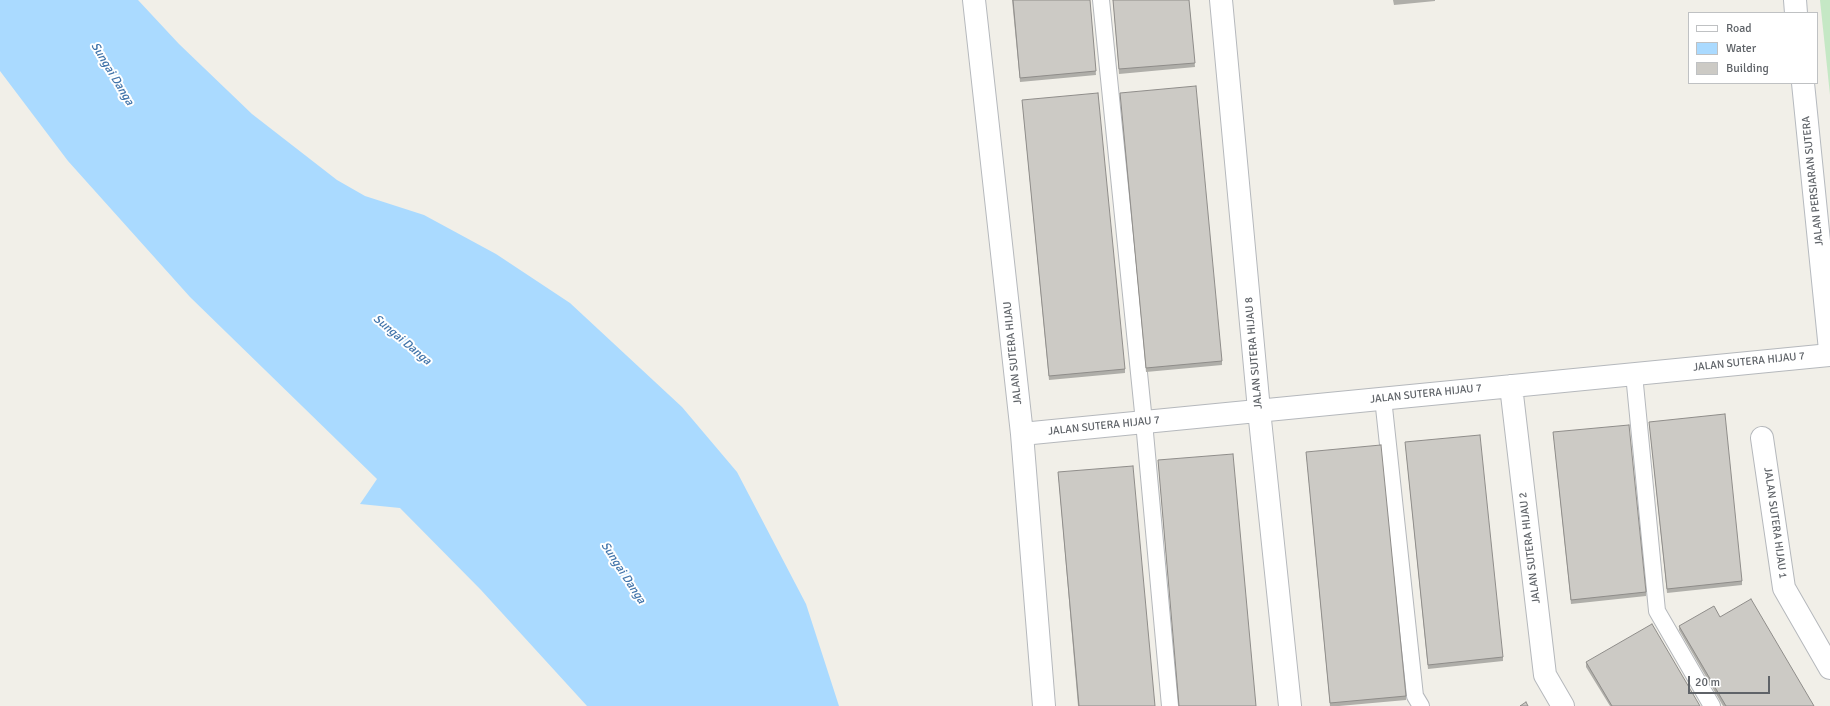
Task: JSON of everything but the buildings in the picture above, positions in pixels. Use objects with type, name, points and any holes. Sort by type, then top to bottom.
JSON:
[{"type":"street","name":"JALAN SUTERA HIJAU","points":[[974,0],[1022,434],[1044,706]]},
{"type":"street","name":"JALAN SUTERA HIJAU 8","points":[[1222,0],[1259,410],[1290,706]]},
{"type":"street","points":[[1795,0],[1796,12]]},
{"type":"street","name":"JALAN PERSIARAN SUTERA","points":[[1803,84],[1830,350]]},
{"type":"street","name":"JALAN SUTERA HIJAU 7","points":[[1022,434],[1830,354]]},
{"type":"street","name":"JALAN SUTERA HIJAU 2","points":[[1512,386],[1545,675],[1563,706]]},
{"type":"street","name":"JALAN SUTERA HIJAU 1","points":[[1762,438],[1784,588],[1830,668]]},
{"type":"lane","points":[[1101,0],[1144,422],[1170,706]]},
{"type":"lane","points":[[1634,374],[1657,611],[1712,706]]},
{"type":"lane","points":[[1383,398],[1415,696],[1421,706]]},
{"type":"green space","points":[[1820,0],[1830,0],[1830,95]]},
{"type":"water","name":"Sungai Danga","points":[[0,0],[138,0],[179,44],[252,114],[337,180],[365,196],[424,215],[496,254],[570,303],[682,407],[737,472],[806,604],[839,706],[587,706],[481,590],[400,508],[360,504],[377,479],[190,297],[68,161],[0,71]]}]
